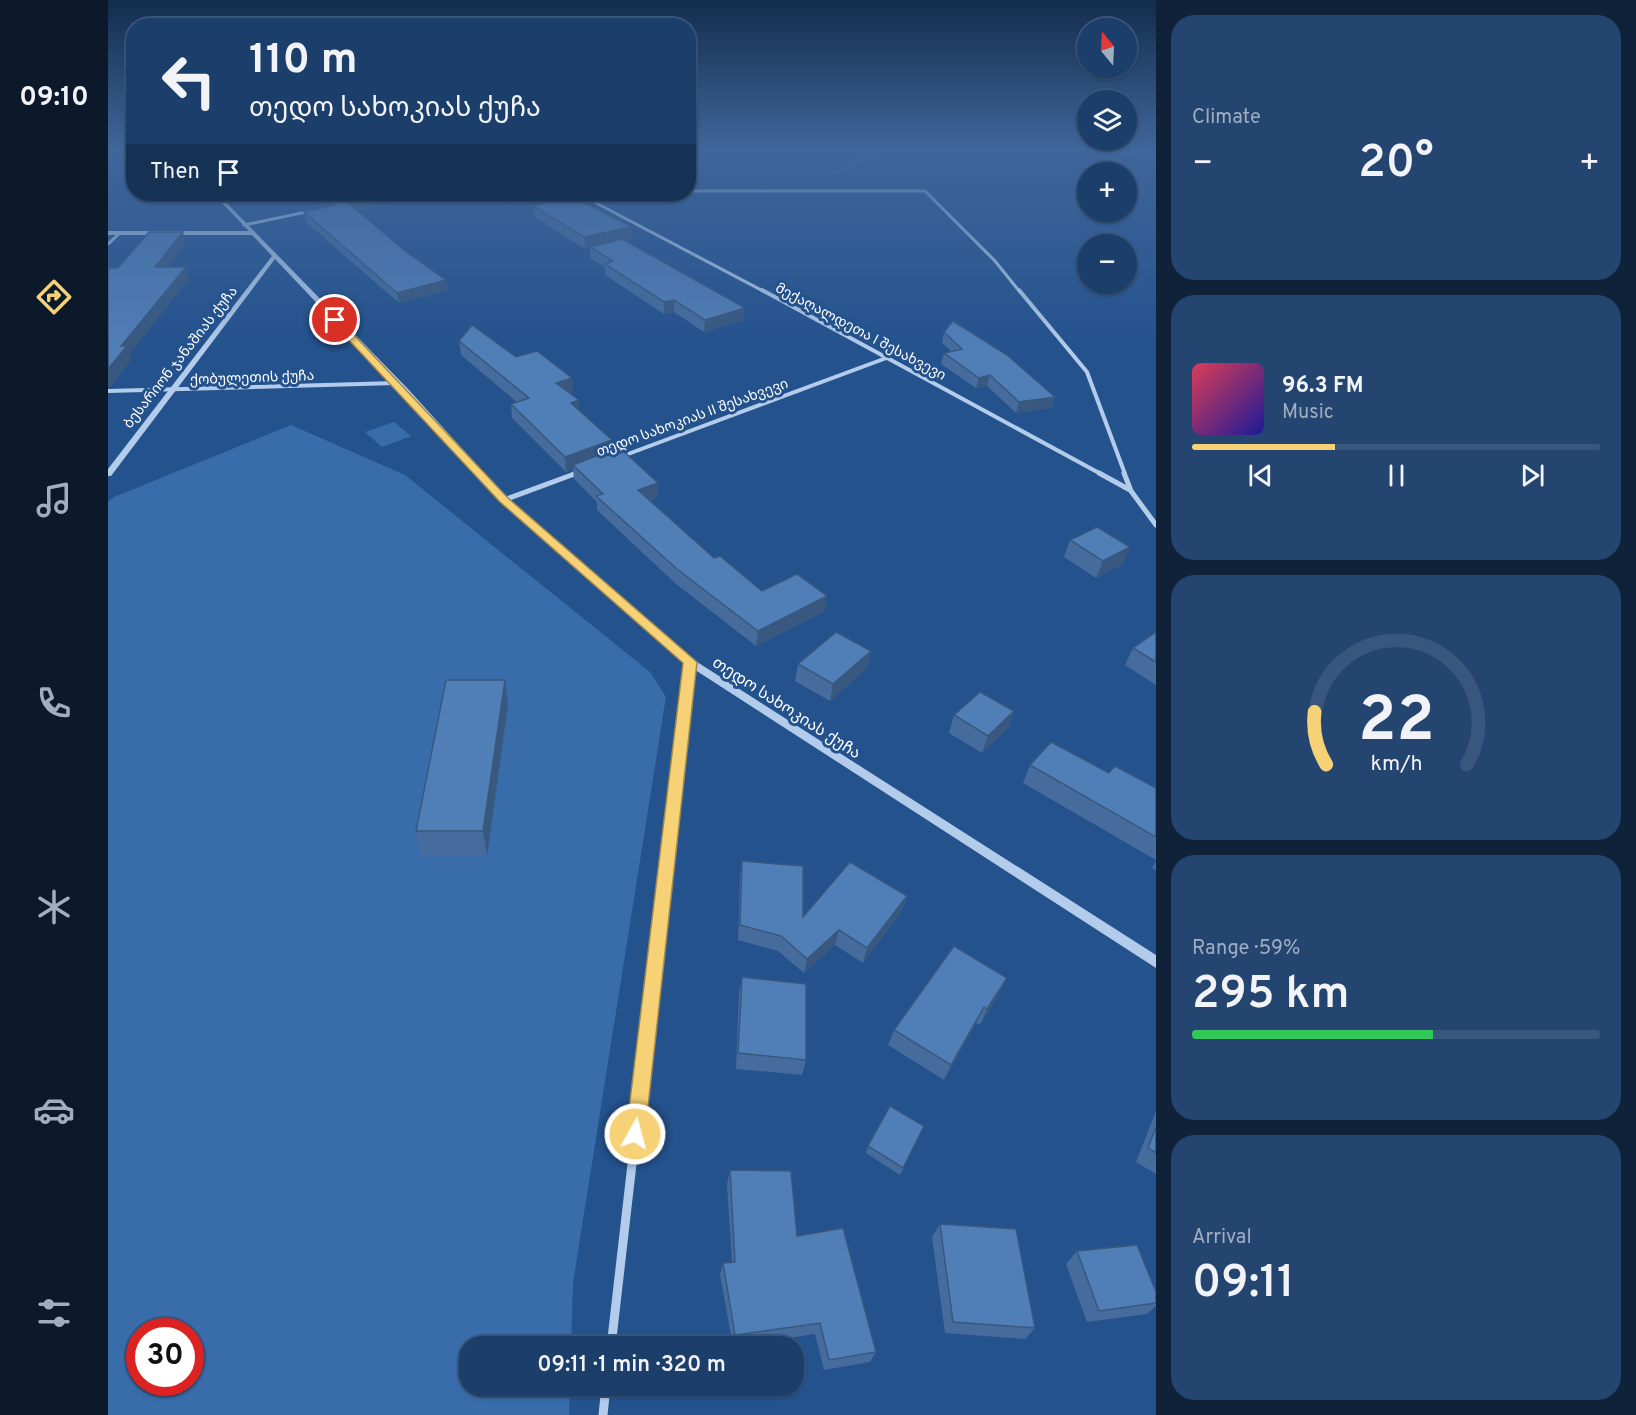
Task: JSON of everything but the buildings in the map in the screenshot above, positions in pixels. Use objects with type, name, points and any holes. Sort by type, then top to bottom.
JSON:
[{"type":"street","name":"თედო სახოკიას ქუჩა","points":[[236,216],[504,500],[690,662],[1156,963]]},
{"type":"street","points":[[108,233],[248,229],[294,216]]},
{"type":"street","name":"მექაღალდეთა I შესახვევი","points":[[621,216],[889,357],[1131,491]]},
{"type":"street","points":[[950,216],[995,261],[1087,372],[1131,491],[1156,525]]},
{"type":"street","points":[[108,244],[120,233]]},
{"type":"street","name":"ბესარიონ ჯანაშიას ქუჩა","points":[[108,474],[274,257]]},
{"type":"street","name":"თედო სახოკიას II შესახვევი","points":[[614,459],[889,357]]},
{"type":"street","name":"ქობულეთის ქუჩა","points":[[108,391],[396,383]]},
{"type":"street","name":"თედო სახოკიას II შესახვევი","points":[[504,500],[581,471]]},
{"type":"street","points":[[612,1336],[690,662]]},
{"type":"street","points":[[603,1415],[605,1396]]},
{"type":"shaded area","points":[[394,422],[411,436],[382,447],[365,432]]},
{"type":"shaded area","points":[[291,425],[405,475],[650,672],[666,697],[573,1283],[571,1336],[459,1336],[459,1396],[570,1396],[569,1415],[108,1415],[108,502],[114,497]]},
{"type":"route","points":[[335,320],[405,391],[504,500],[690,662],[635,1134]]}]
